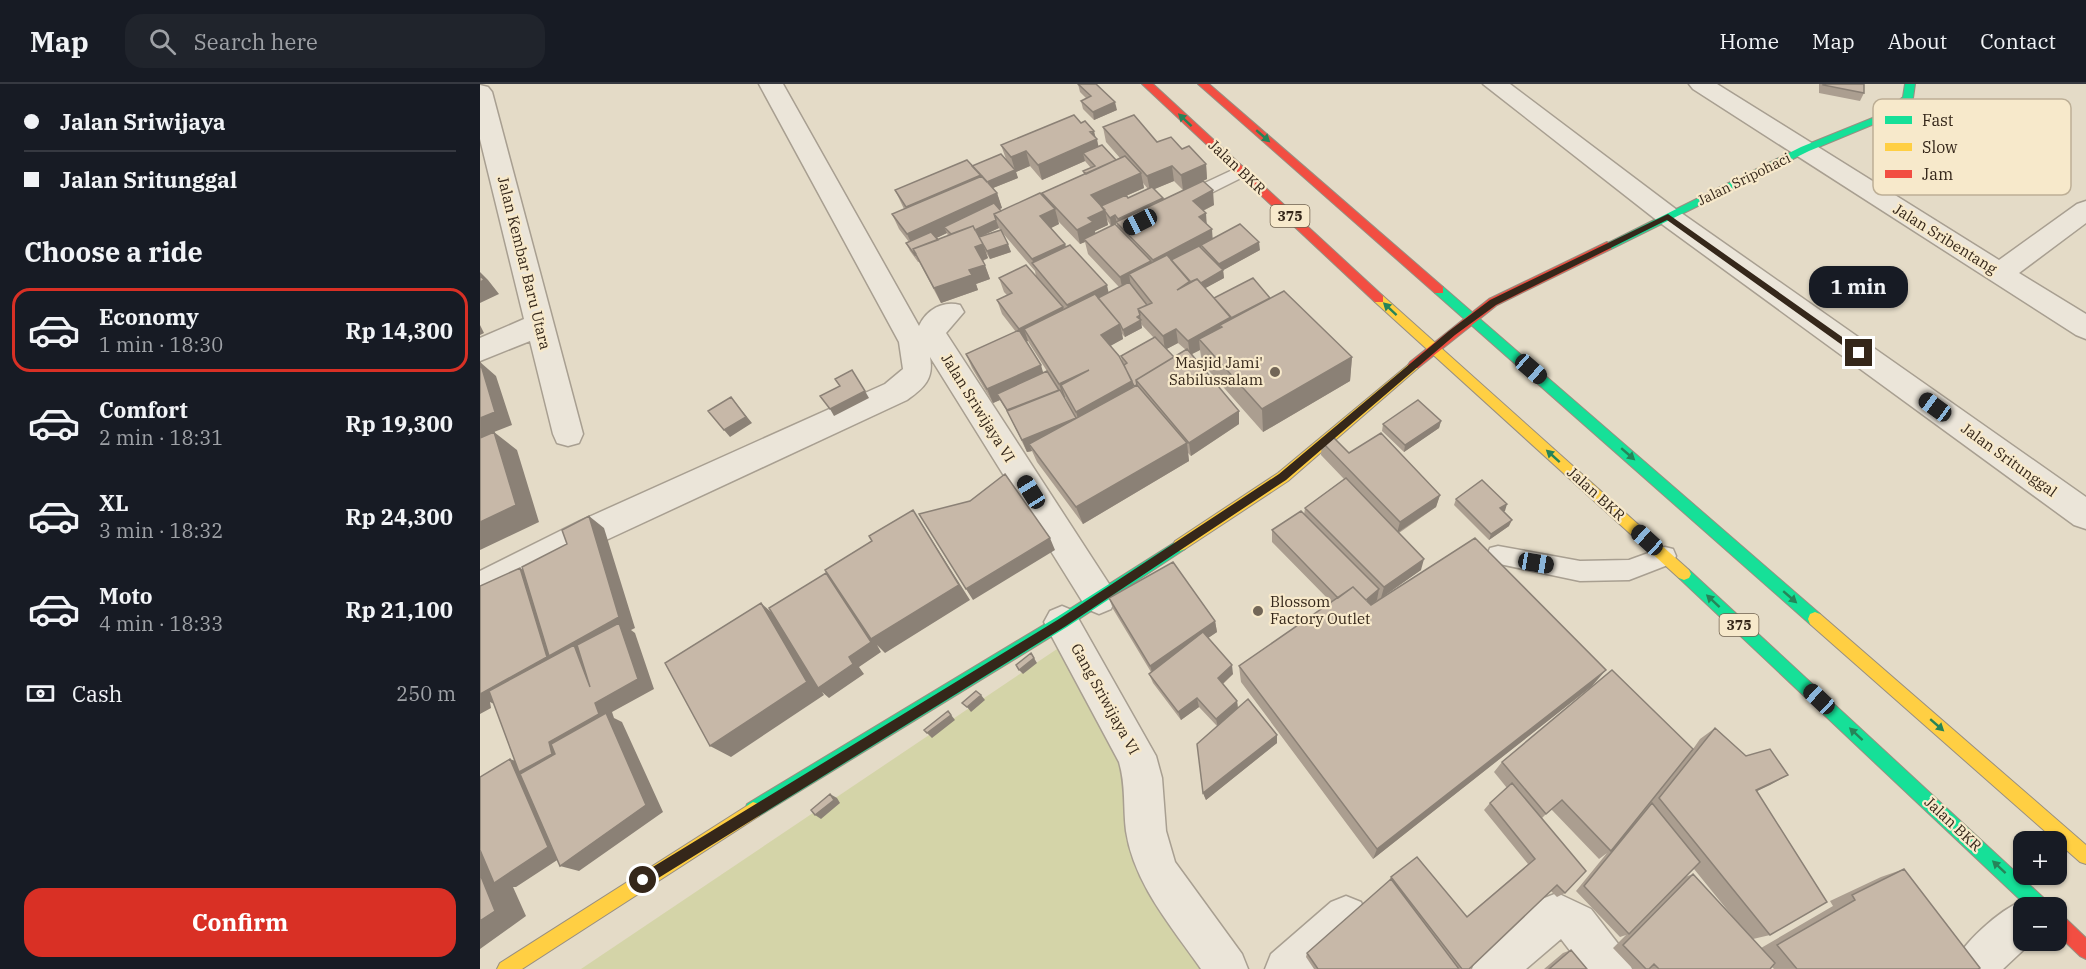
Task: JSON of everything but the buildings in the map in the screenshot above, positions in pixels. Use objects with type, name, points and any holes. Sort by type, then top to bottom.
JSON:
[{"type":"main road","name":"Jalan BKR","points":[[1147,84],[1433,349],[1665,556],[2024,897]]},
{"type":"main road","name":"375","points":[[1203,84],[2086,856]]},
{"type":"main road","name":"Jalan Sripohaci","points":[[1907,99],[1910,84]]},
{"type":"main road","name":"Jalan Sripohaci","points":[[506,969],[701,842],[1062,622],[1283,477],[1433,349],[1493,302],[1805,149],[1873,121]]},
{"type":"main road","name":"Jalan BKR","points":[[2067,934],[2086,950]]},
{"type":"street","points":[[480,588],[592,531],[896,392],[911,382],[918,370],[913,342],[771,84]]},
{"type":"street","name":"Jalan Sritunggal","points":[[1495,84],[1668,216],[2086,515]]},
{"type":"street","name":"Jalan Sribentang","points":[[1701,84],[1873,192]]},
{"type":"street","name":"Jalan Kembar Baru Utara","points":[[480,92],[506,186],[538,325],[568,434]]},
{"type":"street","name":"Jalan Sribentang","points":[[1877,195],[2086,328]]},
{"type":"street","points":[[2000,273],[2086,210]]},
{"type":"street","name":"Jalan Sriwijaya VI","points":[[950,312],[933,325],[931,334],[1099,598]]},
{"type":"street","points":[[480,350],[538,325]]},
{"type":"street","name":"Gang Sriwijaya VI","points":[[1062,622],[1137,756],[1143,778],[1146,831],[1151,852],[1161,876],[1227,969]]},
{"type":"street","points":[[1493,969],[1557,914],[1576,924],[1611,969]]},
{"type":"street","points":[[1286,969],[1346,917]]},
{"type":"street","points":[[1972,969],[2013,936]]},
{"type":"lane","points":[[1171,206],[1241,171]]},
{"type":"lane","points":[[1497,555],[1580,571],[1629,570],[1665,556]]},
{"type":"green space","points":[[1060,647],[1126,771],[1203,969],[581,969]]},
{"type":"traffic: fast","points":[[1907,99],[1910,84]]},
{"type":"traffic: fast","points":[[1607,246],[1805,149],[1873,121]]},
{"type":"traffic: fast","points":[[1439,290],[1815,619]]},
{"type":"traffic: fast","points":[[753,810],[1062,622],[1180,545]]},
{"type":"traffic: fast","points":[[1684,574],[2030,897]]},
{"type":"traffic: slow","points":[[1379,299],[1684,574]]},
{"type":"traffic: slow","points":[[1180,545],[1283,477],[1414,365]]},
{"type":"traffic: slow","points":[[1815,619],[2086,856]]},
{"type":"traffic: slow","points":[[506,969],[753,810]]},
{"type":"traffic: jam","points":[[1147,84],[1379,299]]},
{"type":"traffic: jam","points":[[1203,84],[1439,290]]},
{"type":"traffic: jam","points":[[1414,365],[1493,302],[1607,246]]},
{"type":"traffic: jam","points":[[2067,932],[2086,950]]},
{"type":"place","name":"Masjid Jami' Sabilussalam","points":[[1275,372]]},
{"type":"place","name":"Blossom Factory Outlet","points":[[1258,611]]},
{"type":"route","points":[[643,880],[701,842],[1062,622],[1283,477],[1452,333],[1493,302],[1668,216],[1859,353]]}]
